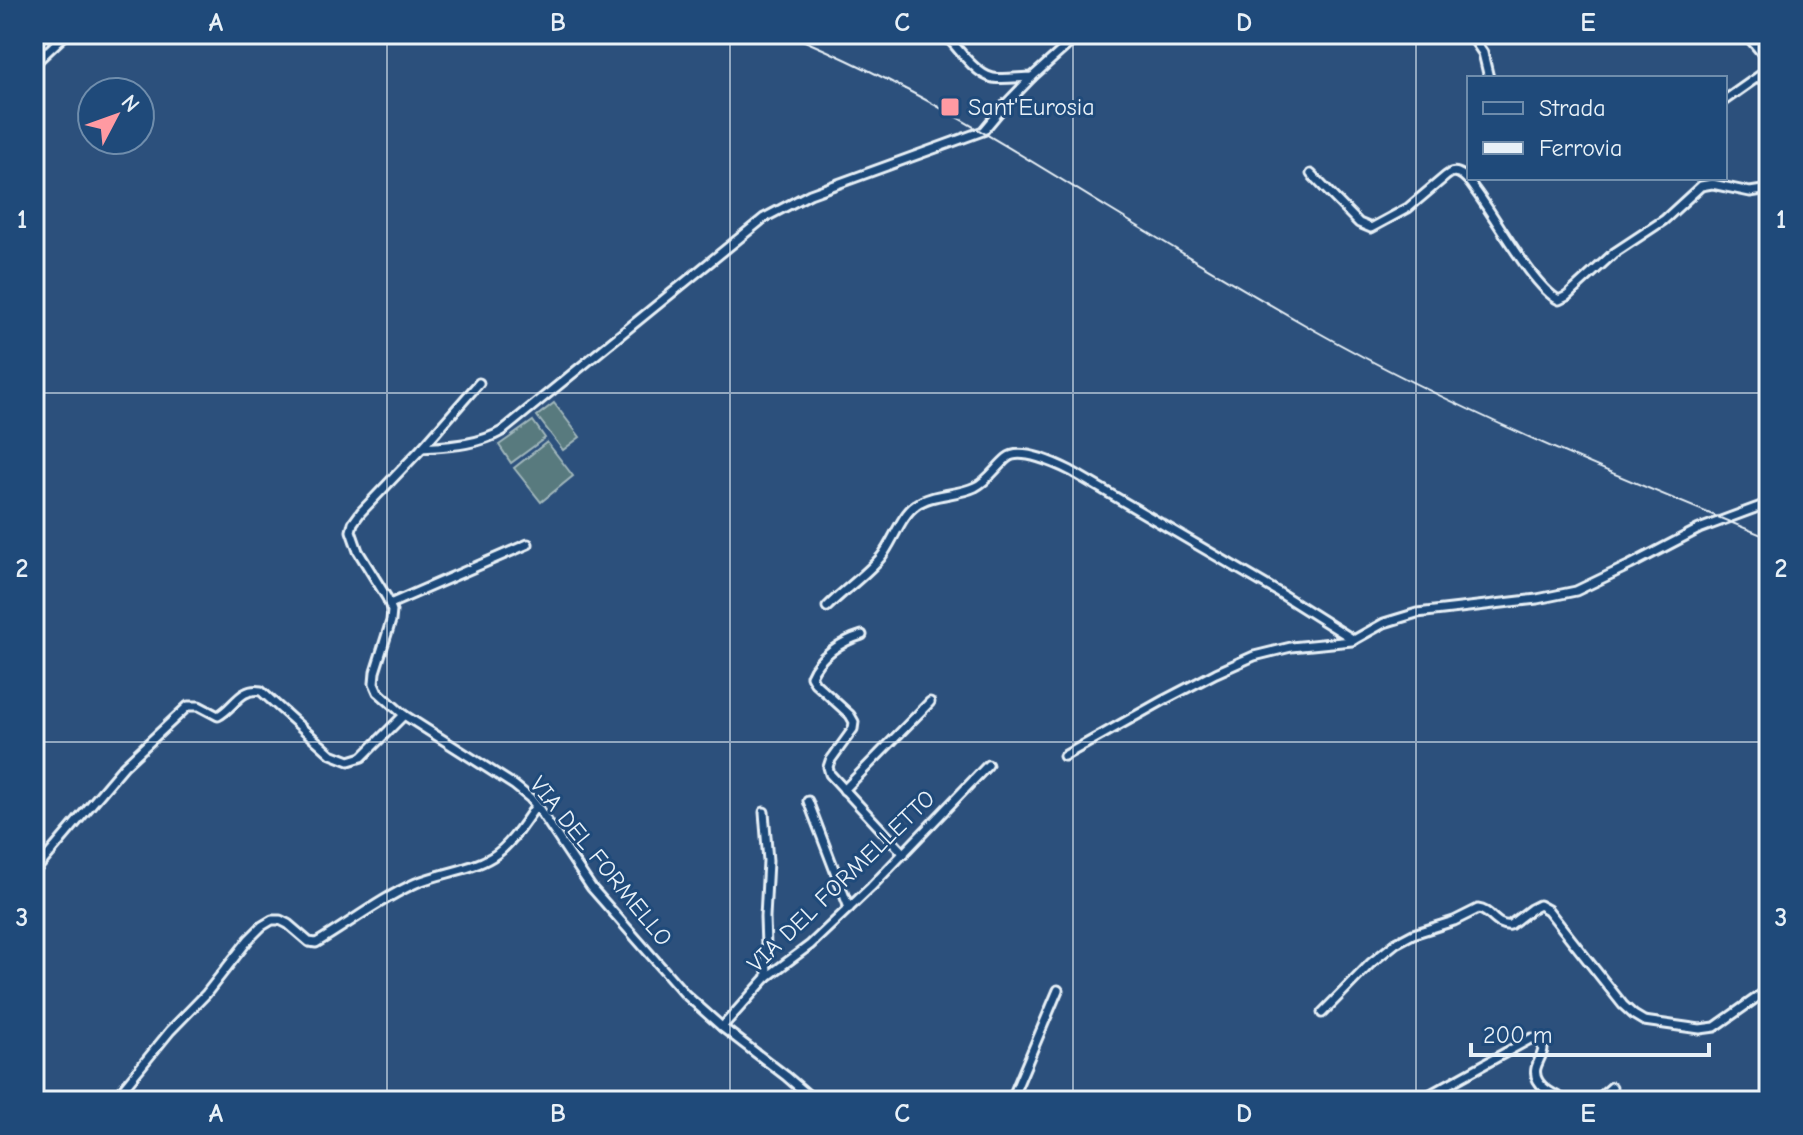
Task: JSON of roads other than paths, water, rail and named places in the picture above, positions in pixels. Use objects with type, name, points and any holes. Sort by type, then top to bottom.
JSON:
[{"type":"main road","points":[[1748,34],[1769,59]]},
{"type":"street","points":[[34,64],[66,34]]},
{"type":"street","points":[[945,34],[985,75],[996,78],[1032,77]]},
{"type":"street","points":[[422,448],[470,443],[502,431],[764,218],[810,194],[981,132],[1032,77],[1080,34]]},
{"type":"street","points":[[1470,34],[1483,53],[1489,76]]},
{"type":"street","points":[[1727,99],[1769,69]]},
{"type":"street","points":[[1311,174],[1359,223],[1371,228],[1405,211],[1448,174],[1461,174],[1484,202],[1525,264],[1559,300],[1619,250],[1673,213],[1701,186],[1712,184],[1750,192],[1769,189]]},
{"type":"street","points":[[479,383],[361,512],[351,528],[352,538],[390,604],[528,544]]},
{"type":"street","points":[[827,607],[879,559],[913,507],[926,500],[979,485],[1008,457],[1018,453],[1071,471],[1354,640]]},
{"type":"street","points":[[1064,756],[1245,659],[1291,647],[1354,640],[1384,623],[1412,614],[1576,591],[1703,527],[1769,503]]},
{"type":"street","name":"VIA DEL FORMELLO","points":[[390,604],[391,621],[375,669],[374,683],[381,697],[514,785],[536,806],[579,872],[685,994],[815,1101]]},
{"type":"street","points":[[862,635],[838,645],[811,676],[854,722],[853,729],[832,756],[828,767],[830,774],[904,854]]},
{"type":"street","points":[[34,872],[124,766],[188,706],[199,706],[218,716],[247,691],[261,691],[331,754],[349,761],[362,757],[404,715]]},
{"type":"street","points":[[844,790],[930,702]]},
{"type":"street","name":"VIA DEL FORMELLETTO","points":[[722,1027],[767,977],[804,950],[904,854],[988,765]]},
{"type":"street","points":[[808,801],[849,908]]},
{"type":"street","points":[[113,1101],[174,1026],[209,990],[246,942],[266,923],[283,921],[309,942],[316,943],[361,912],[406,888],[493,857],[506,846],[536,806]]},
{"type":"street","points":[[764,812],[768,861],[765,912],[767,977]]},
{"type":"street","points":[[1322,1013],[1379,956],[1409,936],[1478,909],[1487,912],[1501,925],[1510,925],[1539,905],[1548,910],[1625,1007],[1647,1022],[1700,1029],[1715,1027],[1769,989]]},
{"type":"street","points":[[1011,1101],[1058,990]]},
{"type":"street","points":[[1418,1101],[1532,1038],[1540,1042],[1543,1049],[1535,1071],[1537,1079],[1548,1091],[1567,1101]]},
{"type":"street","points":[[1596,1101],[1612,1087]]},
{"type":"railway","points":[[788,34],[871,72],[951,114],[1236,285],[1369,360],[1538,441],[1769,538]]},
{"type":"place","name":"Sant'Eurosia","points":[[950,107]]}]
